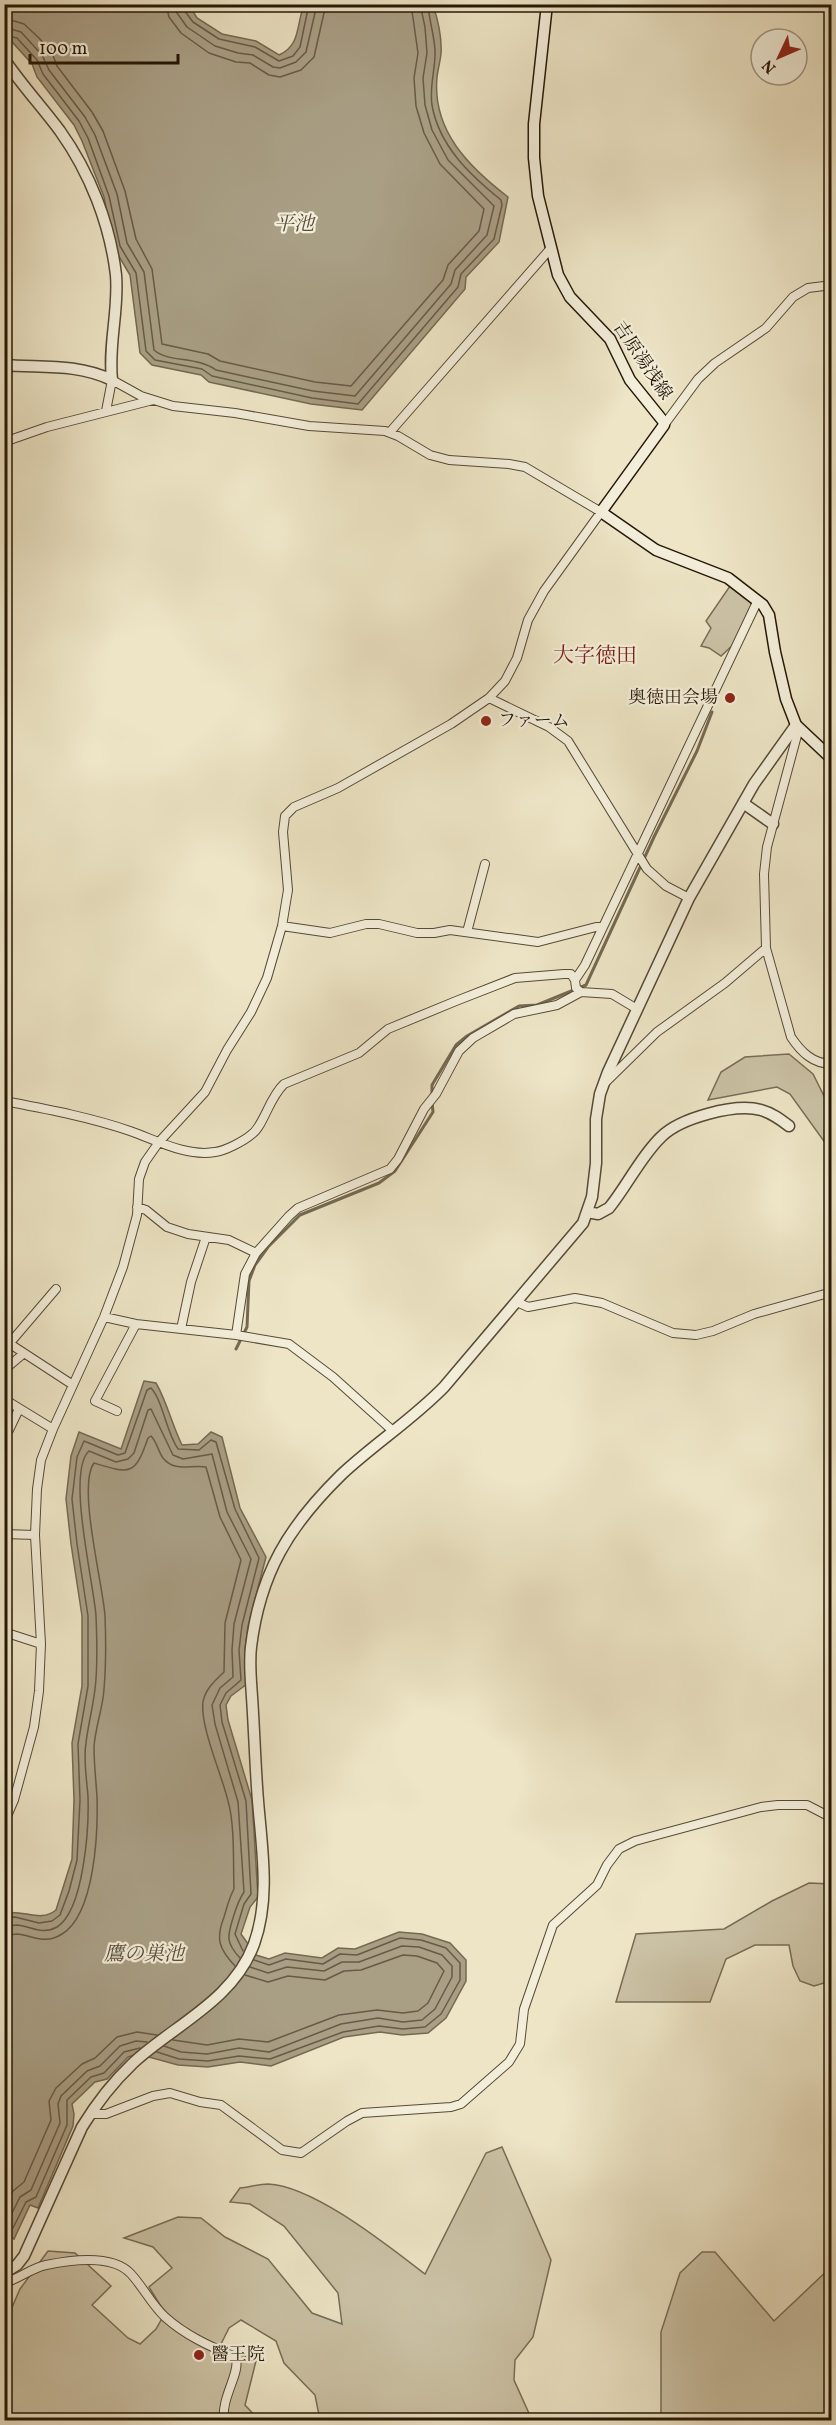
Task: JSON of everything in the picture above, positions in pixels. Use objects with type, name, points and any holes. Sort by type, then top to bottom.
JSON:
[{"type":"street","name":"吉原湯浅線","points":[[547,4],[534,124],[534,158],[538,196],[558,275],[567,292],[610,339],[627,376],[664,425],[601,512]]},
{"type":"street","points":[[4,59],[68,143],[85,172],[102,216],[114,261],[116,289],[110,353],[112,380],[106,411]]},
{"type":"street","points":[[390,432],[551,248]]},
{"type":"street","points":[[664,425],[707,370],[766,328],[793,297],[808,288],[831,285]]},
{"type":"street","points":[[4,365],[73,367],[95,372],[153,400],[173,406],[236,413],[309,426],[390,432],[430,455],[449,460],[525,467],[601,512],[656,550],[715,572],[742,587],[758,600],[769,615],[786,699],[797,726],[831,759]]},
{"type":"street","points":[[4,442],[23,434],[153,400]]},
{"type":"street","points":[[4,1823],[14,1800],[34,1726],[39,1691],[41,1644],[35,1535],[41,1460],[104,1317],[123,1267],[137,1215],[139,1179],[145,1162],[159,1142],[205,1092],[227,1050],[251,1012],[267,978],[282,926],[288,890],[284,820],[289,810],[338,788],[452,724],[489,698],[505,681],[517,658],[528,620],[544,591],[601,512]]},
{"type":"street","points":[[575,980],[585,965],[758,600]]},
{"type":"street","points":[[489,698],[549,727],[568,741],[647,869],[659,881],[688,898]]},
{"type":"street","points":[[4,2273],[17,2265],[24,2256],[90,2114],[132,2064],[220,1995],[240,1970],[254,1945],[262,1914],[264,1873],[259,1830],[250,1649],[259,1603],[269,1573],[285,1540],[310,1507],[343,1473],[422,1410],[518,1302],[583,1223],[592,1197],[596,1163],[596,1119],[604,1084],[688,898],[743,803],[797,726]]},
{"type":"street","points":[[797,726],[765,867],[766,948],[791,1037],[808,1057],[819,1063],[831,1064]]},
{"type":"street","points":[[743,803],[773,824]]},
{"type":"street","points":[[466,932],[485,864]]},
{"type":"street","points":[[282,926],[330,933],[372,923],[417,933],[450,930],[538,942],[603,927]]},
{"type":"street","points":[[604,1084],[657,1032],[725,983],[766,948]]},
{"type":"street","points":[[4,1101],[43,1108],[129,1131],[191,1151],[216,1152],[254,1133],[275,1092],[284,1084],[359,1053],[388,1029],[515,978],[572,974],[576,988],[580,992]]},
{"type":"street","points":[[236,1335],[245,1274],[256,1253],[288,1216],[298,1208],[390,1168],[398,1159],[424,1109],[436,1094],[459,1051],[473,1038],[514,1014],[557,1005],[580,992],[612,994],[637,1009]]},
{"type":"street","points":[[586,1212],[598,1214],[606,1212],[658,1140],[681,1123],[723,1112],[752,1108],[774,1115],[789,1126]]},
{"type":"street","points":[[137,1207],[147,1210],[167,1227],[229,1240],[256,1253]]},
{"type":"street","points":[[182,1329],[192,1282],[206,1237]]},
{"type":"street","points":[[56,1289],[7,1342],[73,1385]]},
{"type":"street","points":[[518,1302],[528,1307],[575,1298],[602,1303],[673,1332],[696,1335],[713,1331],[754,1314],[831,1292]]},
{"type":"street","points":[[104,1317],[135,1324],[236,1335],[289,1344],[325,1370],[393,1431]]},
{"type":"street","points":[[117,1411],[95,1401],[135,1324]]},
{"type":"street","points":[[4,1370],[23,1354]]},
{"type":"street","points":[[4,1399],[53,1429]]},
{"type":"street","points":[[4,1427],[9,1430],[19,1409]]},
{"type":"street","points":[[4,1534],[35,1535]]},
{"type":"street","points":[[4,1632],[41,1644]]},
{"type":"street","points":[[90,2114],[106,2114],[153,2096],[170,2093],[200,2102],[221,2105],[282,2150],[301,2153],[362,2113],[451,2107],[461,2104],[509,2062],[520,2044],[524,2009],[553,1925],[597,1885],[607,1865],[620,1850],[635,1841],[761,1807],[807,1805],[831,1818]]},
{"type":"street","points":[[4,2283],[45,2265],[94,2261],[123,2268],[133,2276],[162,2315],[174,2325],[183,2332],[233,2356],[236,2360],[236,2370],[223,2405],[224,2421]]},
{"type":"shaded area","points":[[730,586],[752,603],[735,643],[721,656],[701,646],[711,628],[706,621]]},
{"type":"shaded area","points":[[789,1054],[813,1074],[831,1110],[831,1151],[790,1094],[777,1087],[708,1100],[721,1072],[745,1057]]},
{"type":"shaded area","points":[[809,1883],[831,1884],[831,1981],[814,1986],[800,1981],[793,1966],[789,1945],[755,1945],[726,1959],[710,2002],[616,2002],[636,1934],[724,1929]]},
{"type":"shaded area","points":[[502,2147],[551,2260],[533,2337],[515,2360],[514,2380],[532,2420],[320,2420],[315,2395],[284,2363],[276,2341],[241,2320],[229,2328],[220,2346],[256,2361],[245,2405],[259,2420],[5,2420],[4,2326],[20,2289],[48,2251],[75,2253],[111,2286],[92,2305],[128,2338],[140,2344],[156,2329],[165,2313],[149,2287],[172,2268],[153,2247],[124,2238],[178,2217],[201,2218],[225,2237],[268,2259],[312,2313],[342,2324],[338,2293],[284,2226],[250,2204],[230,2202],[240,2188],[268,2184],[286,2187],[307,2195],[350,2219],[425,2274],[486,2153]]},
{"type":"shaded area","points":[[702,2252],[715,2252],[774,2321],[831,2267],[831,2420],[661,2420],[661,2332],[680,2273]]},
{"type":"water","name":"平池","points":[[4,5],[189,5],[197,18],[222,34],[256,41],[279,55],[291,46],[297,34],[304,5],[433,5],[441,42],[437,77],[440,114],[447,131],[467,160],[508,197],[499,242],[466,277],[465,289],[362,410],[311,404],[209,382],[201,375],[152,365],[140,353],[130,275],[114,248],[104,197],[82,141],[74,125],[37,77],[32,64],[13,43],[5,40]]},
{"type":"water","name":"鷹の巣池","points":[[144,1381],[156,1383],[182,1445],[198,1444],[211,1432],[222,1437],[240,1508],[266,1557],[248,1626],[245,1650],[247,1684],[231,1696],[226,1705],[228,1720],[252,1800],[258,1897],[250,1907],[241,1934],[256,1955],[269,1959],[285,1953],[322,1958],[338,1948],[355,1949],[399,1932],[422,1934],[450,1943],[466,1960],[466,1981],[446,2018],[428,2033],[402,2035],[380,2032],[344,2037],[271,2066],[240,2062],[208,2067],[178,2065],[138,2054],[128,2057],[107,2079],[95,2082],[72,2104],[73,2126],[38,2208],[30,2205],[14,2239],[4,2232],[4,1913],[38,1916],[50,1914],[56,1910],[72,1859],[74,1800],[72,1743],[82,1686],[82,1616],[66,1499],[71,1456],[79,1432],[121,1449]]},
{"type":"waterway","points":[[432,1096],[432,1085],[456,1045],[467,1036],[519,1006],[537,1005],[586,985],[654,837],[697,751],[712,712]]},
{"type":"waterway","points":[[236,1349],[247,1327],[249,1281],[255,1265],[268,1247],[300,1215],[379,1183],[395,1171],[433,1112],[432,1102]]},
{"type":"place","name":"奥徳田会場","points":[[730,698]]},
{"type":"place","name":"ファーム","points":[[486,721]]},
{"type":"place","name":"醫王院","points":[[199,2355]]},
{"type":"district","name":"大字徳田","points":[[595,656]]}]
